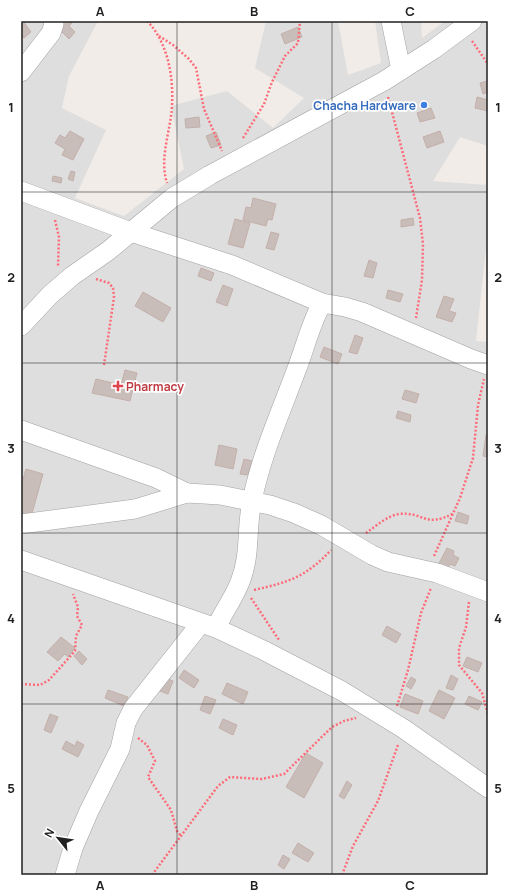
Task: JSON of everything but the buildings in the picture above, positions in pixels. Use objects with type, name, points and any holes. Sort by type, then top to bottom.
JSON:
[{"type":"street","points":[[21,72],[51,33],[54,24],[53,21]]},
{"type":"street","points":[[391,21],[400,70]]},
{"type":"street","points":[[21,326],[50,295],[65,272],[108,252],[172,198],[384,81],[434,49],[467,25]]},
{"type":"street","points":[[21,191],[131,232],[232,265],[317,301],[362,312],[488,365]]},
{"type":"street","points":[[65,875],[73,848],[89,811],[120,749],[126,723],[133,709],[209,625],[240,582],[245,567],[249,546],[252,501],[262,460],[297,369],[317,301]]},
{"type":"street","points":[[21,430],[156,478],[187,493]]},
{"type":"street","points":[[21,524],[135,509],[187,493],[220,495],[270,505],[308,519],[372,555],[388,562],[432,572],[488,592]]},
{"type":"street","points":[[21,560],[68,578],[209,625],[298,667],[342,691],[391,721],[488,788]]},
{"type":"path","points":[[147,21],[159,36],[189,59],[196,68],[204,109],[233,164]]},
{"type":"path","points":[[233,164],[238,148],[264,104],[272,82],[285,56],[298,43],[300,21]]},
{"type":"path","points":[[467,25],[488,64]]},
{"type":"path","points":[[159,36],[168,64],[171,83],[171,115],[164,162],[165,176],[172,198]]},
{"type":"path","points":[[384,81],[420,218],[424,244],[422,280],[414,334]]},
{"type":"path","points":[[49,202],[59,237],[65,272],[104,281],[109,283],[113,288],[114,297],[104,365]]},
{"type":"path","points":[[342,875],[353,846],[378,801],[391,721],[408,670],[432,572],[473,458],[478,405],[488,365]]},
{"type":"path","points":[[282,643],[247,592],[282,583],[308,572],[332,548],[347,540],[359,536],[392,516],[400,514],[438,520],[454,513]]},
{"type":"path","points":[[21,684],[40,685],[49,680],[75,651],[76,636],[82,625],[77,616],[78,608],[68,578]]},
{"type":"path","points":[[468,585],[470,606],[466,627],[459,648],[459,665],[482,693],[488,714]]},
{"type":"path","points":[[152,875],[218,786],[227,778],[262,779],[284,774],[332,727],[344,721],[391,721]]},
{"type":"path","points":[[126,723],[132,734],[147,745],[154,762],[148,777],[170,810],[177,831],[181,836]]},
{"type":"shaded area","points":[[21,21],[98,21],[69,76],[62,108],[106,130],[75,198],[124,216],[184,169],[171,106],[227,91],[273,128],[304,98],[255,68],[266,21],[338,21],[348,75],[381,63],[375,21],[421,21],[422,38],[445,21],[476,21],[488,23],[488,146],[460,137],[433,181],[488,185],[488,230],[476,341],[488,342],[488,875],[21,875]]},
{"type":"place","name":"Chacha Hardware","points":[[424,105]]},
{"type":"place","name":"Pharmacy","points":[[118,386]]}]
